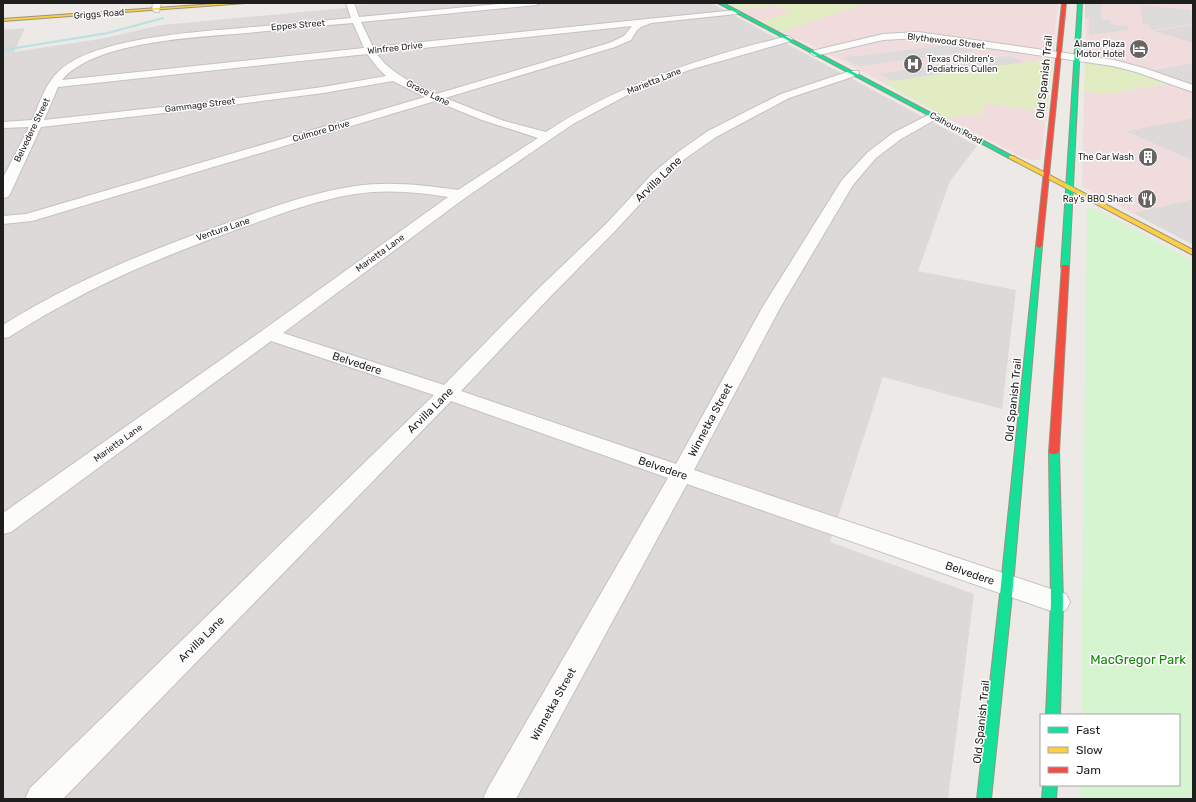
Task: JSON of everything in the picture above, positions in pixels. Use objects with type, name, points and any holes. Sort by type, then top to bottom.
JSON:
[{"type":"main road","name":"Griggs Road","points":[[3,20],[200,3]]},
{"type":"main road","name":"Griggs Road","points":[[3,16],[243,3]]},
{"type":"main road","name":"Calhoun Road","points":[[720,3],[1193,253]]},
{"type":"main road","points":[[1064,3],[1080,4]]},
{"type":"main road","name":"Old Spanish Trail","points":[[1053,714],[1057,602],[1054,455],[1069,188],[1062,128],[1065,90],[1059,56],[1064,3]]},
{"type":"main road","name":"Old Spanish Trail","points":[[984,799],[1007,585],[1047,175],[1062,128],[1065,90],[1077,58],[1079,48],[1080,4]]},
{"type":"main road","points":[[1061,26],[1079,28]]},
{"type":"main road","points":[[1049,799],[1050,786]]},
{"type":"street","name":"Grace Lane","points":[[350,3],[370,50],[382,67],[396,77],[436,98],[488,120],[546,136]]},
{"type":"street","name":"Eppes Street","points":[[66,70],[78,63],[98,55],[137,44],[166,39],[536,3]]},
{"type":"street","name":"Winfree Drive","points":[[54,84],[736,12]]},
{"type":"street","name":"Culmore Drive","points":[[3,220],[27,218],[617,44],[628,38],[630,30],[650,21]]},
{"type":"street","points":[[610,25],[630,30]]},
{"type":"street","name":"Blythewood Street","points":[[815,53],[883,37],[908,35],[1122,65],[1193,89]]},
{"type":"street","name":"Marietta Lane","points":[[3,525],[270,334],[460,195],[546,136],[598,106],[659,78],[714,59],[788,39]]},
{"type":"street","name":"Belvedere Street","points":[[3,194],[11,172],[36,124],[54,84],[66,70]]},
{"type":"street","name":"Arvilla Lane","points":[[41,799],[448,393],[544,293],[611,227],[658,176],[682,155],[712,134],[762,107],[806,88],[854,73]]},
{"type":"street","name":"Gammage Street","points":[[3,125],[36,124],[143,113],[286,95],[396,77]]},
{"type":"street","name":"Winnetka Street","points":[[499,799],[681,474],[771,308],[847,183],[872,155],[897,136],[934,116]]},
{"type":"street","name":"Ventura Lane","points":[[3,333],[24,318],[66,295],[142,259],[186,242],[318,198],[355,190],[386,188],[430,190],[460,195]]},
{"type":"street","name":"Belvedere","points":[[270,334],[448,393],[1057,602]]},
{"type":"shaded area","points":[[380,3],[711,3],[977,146],[950,181],[918,271],[1016,290],[1002,409],[883,377],[830,542],[974,594],[948,799],[3,799],[3,30],[25,28],[14,52],[100,39],[162,25],[357,7],[357,5]]},
{"type":"shaded area","points":[[867,3],[1058,3],[1053,51],[904,33],[820,49],[781,32]]},
{"type":"shaded area","points":[[1085,3],[1193,3],[1193,25],[1153,31],[1193,43],[1193,63],[1148,71],[1086,57]]},
{"type":"shaded area","points":[[1085,3],[1101,3],[1101,19],[1110,20],[1111,24],[1128,26],[1128,30],[1089,35],[1089,18],[1085,18]]},
{"type":"shaded area","points":[[775,5],[792,12],[762,21],[738,9]]},
{"type":"shaded area","points":[[1140,5],[1191,10],[1193,24],[1152,30],[1149,25],[1143,24]]},
{"type":"shaded area","points":[[1193,25],[1193,43],[1152,31]]},
{"type":"shaded area","points":[[894,37],[911,37],[1049,57],[1052,59],[882,82],[830,55],[832,53]]},
{"type":"shaded area","points":[[956,44],[974,51],[859,66],[842,58]]},
{"type":"shaded area","points":[[1008,56],[1023,62],[892,81],[879,74]]},
{"type":"shaded area","points":[[1193,63],[1193,87],[1148,71]]},
{"type":"shaded area","points":[[1170,83],[1193,91],[1193,118],[1126,131],[1193,161],[1193,199],[1133,213],[1082,187],[1084,91],[1107,94]]},
{"type":"shaded area","points":[[985,103],[1047,112],[1040,160],[1024,158],[947,118],[982,113]]},
{"type":"shaded area","points":[[1193,118],[1193,161],[1125,131]]},
{"type":"shaded area","points":[[1193,199],[1193,245],[1133,213]]},
{"type":"green space","points":[[728,3],[867,3],[781,32],[762,21],[791,12],[775,5],[738,9]]},
{"type":"green space","points":[[1052,59],[1047,112],[985,103],[982,113],[947,118],[882,82]]},
{"type":"green space","points":[[1085,62],[1121,66],[1170,83],[1107,94],[1084,91]]},
{"type":"green space","name":"MacGregor Park","points":[[1094,208],[1193,261],[1193,799],[1080,799],[1080,786],[1180,786],[1180,714],[1081,714],[1087,209]]},
{"type":"waterway","points":[[3,50],[108,33],[163,18]]},
{"type":"traffic: fast","points":[[720,3],[1011,157]]},
{"type":"traffic: fast","points":[[1065,267],[1080,3]]},
{"type":"traffic: fast","points":[[984,799],[1007,585],[1039,246]]},
{"type":"traffic: fast","points":[[1053,714],[1057,602],[1054,452]]},
{"type":"traffic: fast","points":[[1049,799],[1050,786]]},
{"type":"traffic: slow","points":[[3,20],[243,3]]},
{"type":"traffic: slow","points":[[1011,157],[1193,253]]},
{"type":"traffic: jam","points":[[1039,246],[1064,3]]},
{"type":"traffic: jam","points":[[1054,452],[1065,267]]},
{"type":"place","name":"Alamo Plaza Motor Hotel","points":[[1139,49]]},
{"type":"place","name":"Texas Children's Pediatrics Cullen","points":[[913,64]]},
{"type":"place","name":"The Car Wash","points":[[1148,157]]},
{"type":"place","name":"Ray's BBQ Shack","points":[[1147,199]]}]
